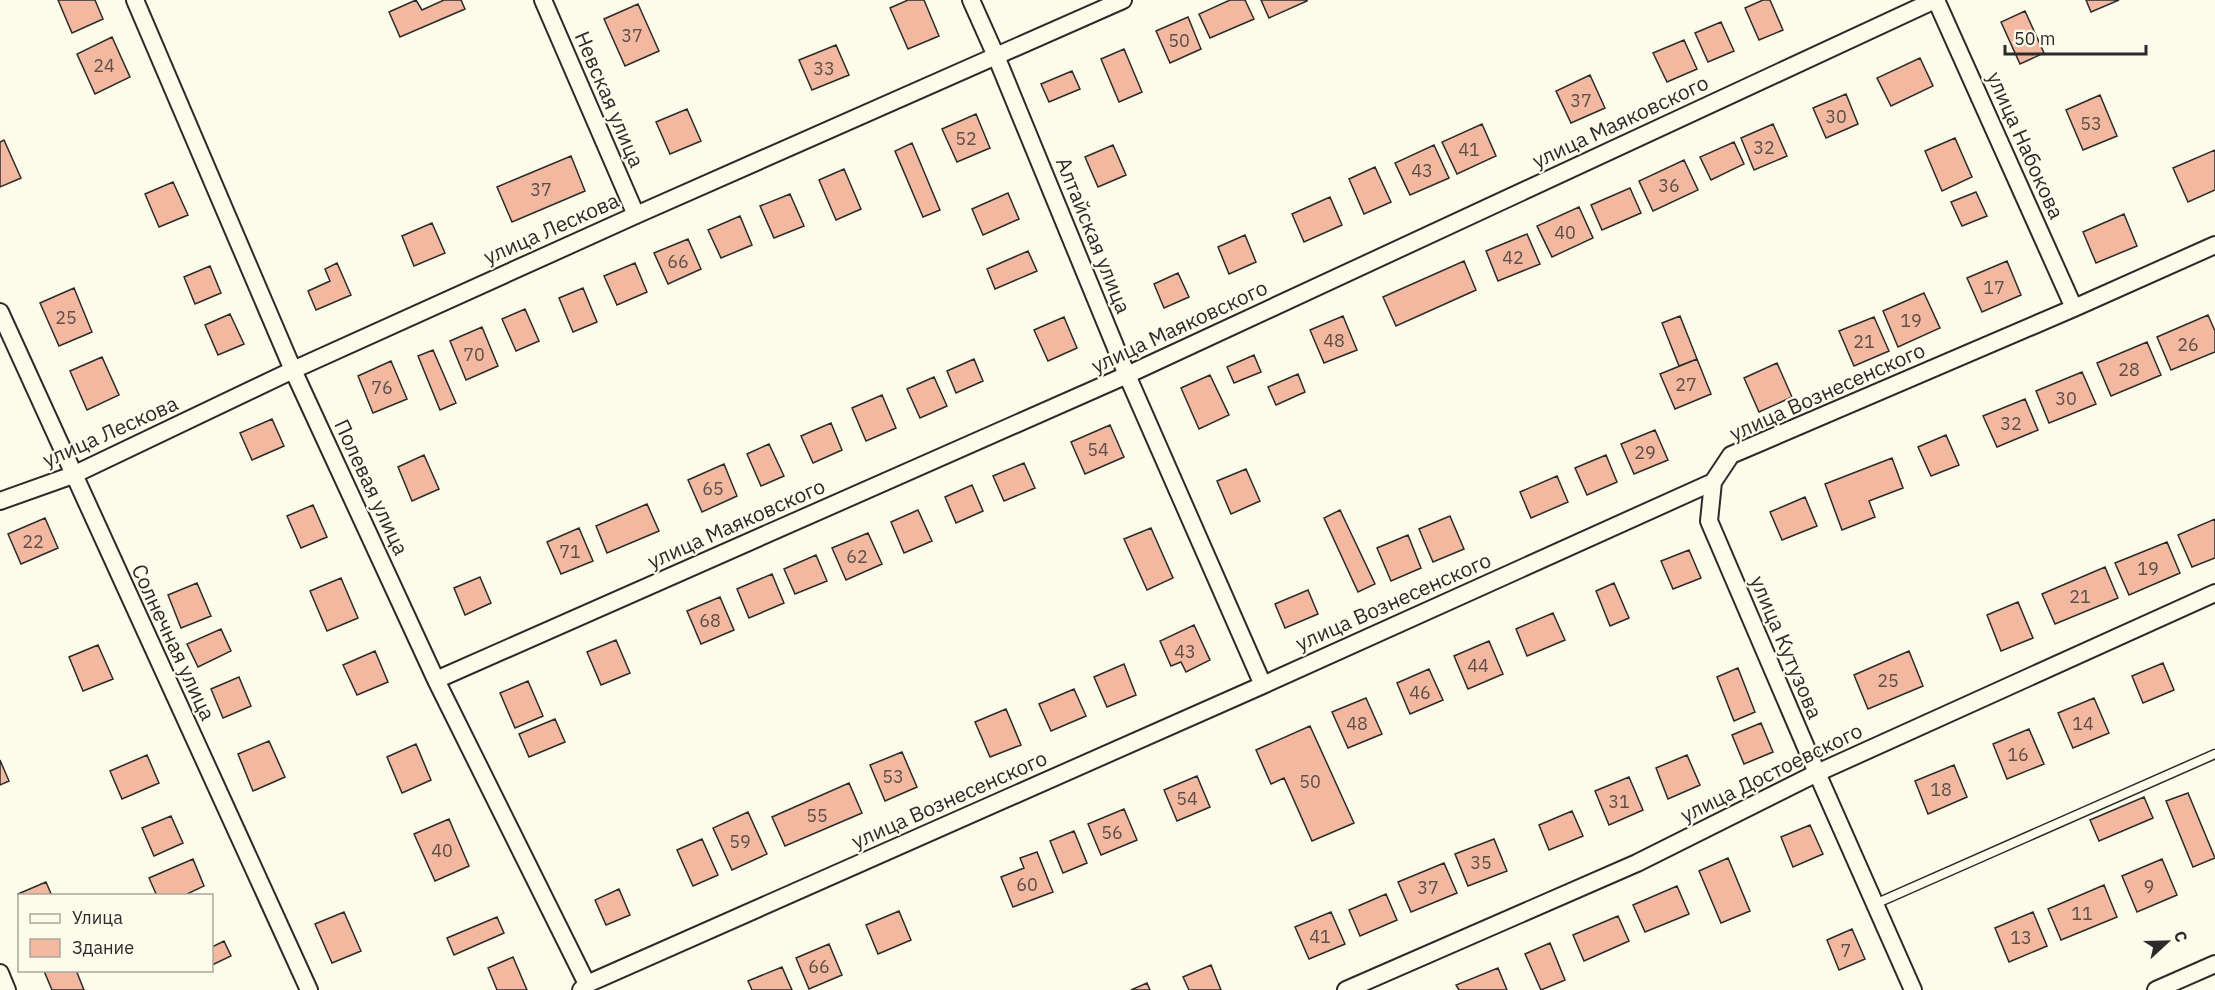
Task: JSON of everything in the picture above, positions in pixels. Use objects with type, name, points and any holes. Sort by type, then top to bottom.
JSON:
[{"type":"street","name":"Полевая улица","points":[[135,0],[293,370],[436,680],[584,987]]},
{"type":"street","name":"Невская улица","points":[[543,0],[636,215]]},
{"type":"street","name":"Алтайская улица","points":[[971,0],[1127,375],[1263,685]]},
{"type":"street","name":"улица Лескова","points":[[0,501],[73,475],[293,370],[636,215],[1123,0]]},
{"type":"street","name":"улица Набокова","points":[[1936,0],[2074,308]]},
{"type":"street","name":"улица Маяковского","points":[[436,680],[1127,375],[1936,0]]},
{"type":"street","name":"улица Вознесенского","points":[[584,987],[1713,482],[1731,455],[2074,308],[2215,244]]},
{"type":"street","name":"Солнечная улица","points":[[0,312],[309,990]]},
{"type":"street","name":"улица Кутузова","points":[[1713,482],[1709,521],[1913,990]]},
{"type":"street","name":"улица Достоевского","points":[[1346,990],[1637,863],[1817,773],[2215,594]]},
{"type":"street","points":[[2156,990],[2215,964]]},
{"type":"street","points":[[0,973],[7,990]]},
{"type":"lane","points":[[1875,904],[2215,754]]},
{"type":"building","points":[[58,0],[95,0],[103,19],[72,33]]},
{"type":"building","points":[[416,0],[422,10],[444,0],[461,0],[465,9],[400,37],[389,12]]},
{"type":"building","points":[[908,0],[924,0],[939,36],[908,49],[890,8]]},
{"type":"building","points":[[1230,0],[1245,0],[1254,19],[1210,38],[1199,14]]},
{"type":"building","points":[[1261,0],[1307,0],[1307,1],[1269,18]]},
{"type":"building","points":[[1763,0],[1770,0],[1783,30],[1759,40],[1745,8]]},
{"type":"building","points":[[2086,0],[2119,0],[2091,12]]},
{"type":"building","points":[[638,4],[659,51],[625,66],[604,19]]},
{"type":"building","points":[[2025,11],[2044,53],[2020,64],[2001,22]]},
{"type":"building","points":[[1188,17],[1201,49],[1170,63],[1156,31]]},
{"type":"building","points":[[1721,22],[1734,51],[1708,62],[1695,33]]},
{"type":"building","points":[[112,37],[130,77],[95,94],[77,54]]},
{"type":"building","points":[[1684,40],[1697,69],[1667,82],[1653,53]]},
{"type":"building","points":[[836,45],[849,75],[812,90],[799,60]]},
{"type":"building","points":[[1124,49],[1142,92],[1119,102],[1101,59]]},
{"type":"building","points":[[1920,58],[1933,86],[1891,106],[1877,78]]},
{"type":"building","points":[[1072,71],[1080,89],[1049,102],[1041,84]]},
{"type":"building","points":[[1590,75],[1605,108],[1571,123],[1556,91]]},
{"type":"building","points":[[1846,94],[1858,124],[1826,138],[1813,108]]},
{"type":"building","points":[[2100,95],[2117,136],[2083,150],[2066,110]]},
{"type":"building","points":[[687,109],[701,141],[670,154],[656,122]]},
{"type":"building","points":[[976,114],[990,148],[957,162],[942,129]]},
{"type":"building","points":[[1482,124],[1496,156],[1457,174],[1442,142]]},
{"type":"building","points":[[1773,124],[1787,156],[1754,170],[1741,138]]},
{"type":"building","points":[[1955,138],[1972,177],[1942,191],[1925,151]]},
{"type":"building","points":[[4,140],[21,178],[0,187],[0,142]]},
{"type":"building","points":[[1734,142],[1744,164],[1711,180],[1700,157]]},
{"type":"building","points":[[912,143],[940,210],[923,217],[895,151]]},
{"type":"building","points":[[1113,145],[1126,175],[1098,187],[1085,157]]},
{"type":"building","points":[[1434,145],[1449,178],[1410,195],[1395,163]]},
{"type":"building","points":[[2215,150],[2215,190],[2188,202],[2173,168]]},
{"type":"building","points":[[571,156],[585,191],[512,222],[497,187]]},
{"type":"building","points":[[1684,160],[1698,190],[1653,211],[1639,181]]},
{"type":"building","points":[[1375,167],[1391,202],[1364,214],[1349,179]]},
{"type":"building","points":[[844,169],[861,209],[836,220],[819,180]]},
{"type":"building","points":[[173,182],[188,215],[159,227],[145,194]]},
{"type":"building","points":[[1630,188],[1641,213],[1602,230],[1591,205]]},
{"type":"building","points":[[1976,192],[1987,216],[1962,226],[1951,202]]},
{"type":"building","points":[[1008,193],[1019,219],[983,235],[972,209]]},
{"type":"building","points":[[790,194],[804,226],[774,238],[760,206]]},
{"type":"building","points":[[1330,197],[1342,225],[1304,242],[1292,214]]},
{"type":"building","points":[[1579,207],[1593,238],[1552,257],[1537,226]]},
{"type":"building","points":[[2124,214],[2137,246],[2096,263],[2083,232]]},
{"type":"building","points":[[740,216],[752,245],[721,258],[708,230]]},
{"type":"building","points":[[432,223],[445,253],[414,266],[402,236]]},
{"type":"building","points":[[1527,234],[1540,264],[1498,281],[1486,251]]},
{"type":"building","points":[[1245,235],[1256,262],[1229,274],[1218,247]]},
{"type":"building","points":[[688,239],[701,269],[668,284],[654,253]]},
{"type":"building","points":[[1028,251],[1037,271],[995,289],[987,269]]},
{"type":"building","points":[[1464,261],[1476,290],[1396,326],[1383,297]]},
{"type":"building","points":[[2007,261],[2021,295],[1982,312],[1967,278]]},
{"type":"building","points":[[337,263],[351,295],[316,310],[308,291],[330,281],[325,269]]},
{"type":"building","points":[[635,263],[647,292],[617,305],[604,276]]},
{"type":"building","points":[[210,266],[221,293],[195,304],[184,277]]},
{"type":"building","points":[[1178,273],[1189,297],[1164,308],[1154,284]]},
{"type":"building","points":[[74,288],[92,332],[59,346],[40,303]]},
{"type":"building","points":[[583,288],[597,322],[573,332],[559,298]]},
{"type":"building","points":[[1924,293],[1940,328],[1898,347],[1883,311]]},
{"type":"building","points":[[525,309],[539,341],[516,351],[502,319]]},
{"type":"building","points":[[230,314],[244,344],[218,355],[205,325]]},
{"type":"building","points":[[2208,315],[2215,331],[2215,352],[2171,370],[2157,337]]},
{"type":"building","points":[[1343,316],[1357,350],[1324,363],[1310,330]]},
{"type":"building","points":[[1680,316],[1697,359],[1679,366],[1662,323]]},
{"type":"building","points":[[1064,317],[1077,348],[1048,361],[1034,330]]},
{"type":"building","points":[[1874,317],[1889,351],[1854,366],[1839,331]]},
{"type":"building","points":[[482,327],[498,366],[466,380],[450,341]]},
{"type":"building","points":[[2147,342],[2161,375],[2111,396],[2097,363]]},
{"type":"building","points":[[433,350],[456,403],[440,410],[418,356]]},
{"type":"building","points":[[1254,355],[1261,372],[1234,383],[1227,367]]},
{"type":"building","points":[[102,357],[119,395],[87,410],[70,371]]},
{"type":"building","points":[[974,359],[983,381],[956,393],[947,371]]},
{"type":"building","points":[[1697,359],[1711,394],[1675,409],[1660,374]]},
{"type":"building","points":[[391,361],[407,399],[373,413],[358,376]]},
{"type":"building","points":[[1777,363],[1792,397],[1759,412],[1744,378]]},
{"type":"building","points":[[2082,372],[2096,404],[2049,423],[2036,391]]},
{"type":"building","points":[[1298,374],[1305,392],[1276,405],[1268,387]]},
{"type":"building","points":[[1210,375],[1229,415],[1199,429],[1181,388]]},
{"type":"building","points":[[934,377],[947,406],[920,418],[907,389]]},
{"type":"building","points":[[882,395],[896,428],[866,441],[852,408]]},
{"type":"building","points":[[2025,399],[2038,430],[1997,447],[1983,416]]},
{"type":"building","points":[[272,419],[284,446],[252,460],[240,433]]},
{"type":"building","points":[[831,423],[842,450],[813,463],[801,436]]},
{"type":"building","points":[[1110,425],[1124,457],[1085,474],[1071,442]]},
{"type":"building","points":[[1655,430],[1668,460],[1634,474],[1621,444]]},
{"type":"building","points":[[1946,435],[1959,465],[1931,476],[1918,447]]},
{"type":"building","points":[[769,444],[784,476],[761,486],[747,454]]},
{"type":"building","points":[[424,455],[439,489],[412,501],[398,467]]},
{"type":"building","points":[[1606,455],[1617,482],[1587,495],[1575,468]]},
{"type":"building","points":[[1892,458],[1903,488],[1869,501],[1875,517],[1842,530],[1825,484]]},
{"type":"building","points":[[1024,463],[1035,488],[1004,501],[993,476]]},
{"type":"building","points":[[724,464],[737,496],[702,512],[688,480]]},
{"type":"building","points":[[1246,469],[1260,501],[1231,514],[1217,481]]},
{"type":"building","points":[[1557,476],[1568,502],[1531,518],[1520,492]]},
{"type":"building","points":[[972,485],[983,511],[956,523],[945,497]]},
{"type":"building","points":[[1805,497],[1817,526],[1782,540],[1770,512]]},
{"type":"building","points":[[647,504],[659,531],[607,553],[596,526]]},
{"type":"building","points":[[313,505],[327,537],[301,548],[287,516]]},
{"type":"building","points":[[918,510],[932,541],[904,553],[891,522]]},
{"type":"building","points":[[1340,510],[1375,584],[1358,592],[1324,518]]},
{"type":"building","points":[[1450,516],[1464,549],[1433,562],[1419,529]]},
{"type":"building","points":[[45,518],[58,548],[21,564],[8,534]]},
{"type":"building","points":[[2215,519],[2215,558],[2192,567],[2178,535]]},
{"type":"building","points":[[579,528],[593,561],[561,574],[547,542]]},
{"type":"building","points":[[1151,528],[1173,578],[1147,590],[1124,539]]},
{"type":"building","points":[[868,533],[882,564],[846,580],[832,548]]},
{"type":"building","points":[[1408,535],[1421,568],[1391,581],[1377,548]]},
{"type":"building","points":[[2167,542],[2180,573],[2129,595],[2115,563]]},
{"type":"building","points":[[1689,550],[1701,578],[1673,589],[1661,561]]},
{"type":"building","points":[[816,555],[827,581],[795,594],[784,569]]},
{"type":"building","points":[[2105,567],[2118,598],[2055,624],[2042,594]]},
{"type":"building","points":[[772,574],[784,603],[749,618],[737,589]]},
{"type":"building","points":[[480,577],[491,603],[465,615],[454,588]]},
{"type":"building","points":[[341,578],[358,618],[327,631],[310,591]]},
{"type":"building","points":[[197,583],[211,616],[181,628],[168,595]]},
{"type":"building","points":[[1614,583],[1629,618],[1610,626],[1596,591]]},
{"type":"building","points":[[1308,590],[1318,614],[1285,628],[1275,604]]},
{"type":"building","points":[[720,597],[734,630],[701,644],[687,611]]},
{"type":"building","points":[[2018,602],[2033,638],[2001,651],[1987,615]]},
{"type":"building","points":[[1553,613],[1565,640],[1527,656],[1516,629]]},
{"type":"building","points":[[1194,625],[1210,660],[1186,672],[1181,662],[1171,666],[1160,641]]},
{"type":"building","points":[[221,629],[231,651],[198,667],[187,644]]},
{"type":"building","points":[[616,640],[630,673],[601,685],[587,652]]},
{"type":"building","points":[[1489,641],[1503,674],[1468,689],[1454,656]]},
{"type":"building","points":[[98,645],[113,679],[83,691],[69,657]]},
{"type":"building","points":[[375,651],[388,682],[357,695],[343,665]]},
{"type":"building","points":[[1909,651],[1923,686],[1868,709],[1854,675]]},
{"type":"building","points":[[2163,663],[2174,690],[2143,703],[2132,676]]},
{"type":"building","points":[[1124,664],[1136,695],[1107,707],[1094,677]]},
{"type":"building","points":[[1738,668],[1755,712],[1734,721],[1717,677]]},
{"type":"building","points":[[1429,669],[1443,700],[1410,714],[1397,683]]},
{"type":"building","points":[[239,677],[251,706],[223,718],[211,689]]},
{"type":"building","points":[[528,681],[543,716],[515,728],[500,693]]},
{"type":"building","points":[[1074,689],[1086,716],[1051,731],[1039,704]]},
{"type":"building","points":[[1366,698],[1382,734],[1348,748],[1332,712]]},
{"type":"building","points":[[2094,698],[2109,733],[2073,748],[2058,713]]},
{"type":"building","points":[[1006,709],[1021,745],[990,757],[975,722]]},
{"type":"building","points":[[555,719],[565,742],[529,757],[519,734]]},
{"type":"building","points":[[1761,723],[1773,752],[1744,764],[1732,735]]},
{"type":"building","points":[[1310,726],[1354,823],[1312,841],[1284,778],[1271,784],[1256,750]]},
{"type":"building","points":[[2029,729],[2044,764],[2007,779],[1993,744]]},
{"type":"building","points":[[269,741],[285,777],[253,791],[238,754]]},
{"type":"building","points":[[416,744],[431,780],[402,793],[387,757]]},
{"type":"building","points":[[902,752],[917,787],[885,801],[870,765]]},
{"type":"building","points":[[147,755],[159,783],[122,799],[110,771]]},
{"type":"building","points":[[1687,755],[1700,785],[1668,799],[1656,768]]},
{"type":"building","points":[[0,760],[9,781],[0,785]]},
{"type":"building","points":[[1954,765],[1967,797],[1928,814],[1915,781]]},
{"type":"building","points":[[1197,776],[1210,807],[1177,821],[1164,790]]},
{"type":"building","points":[[1629,777],[1643,810],[1609,825],[1595,791]]},
{"type":"building","points":[[849,783],[862,813],[785,846],[772,817]]},
{"type":"building","points":[[2188,793],[2215,858],[2193,867],[2166,801]]},
{"type":"building","points":[[2144,797],[2153,818],[2099,841],[2090,820]]},
{"type":"building","points":[[1124,809],[1137,840],[1101,855],[1088,824]]},
{"type":"building","points":[[1572,811],[1583,836],[1549,850],[1539,825]]},
{"type":"building","points":[[748,812],[767,854],[732,870],[713,828]]},
{"type":"building","points":[[171,816],[183,843],[154,856],[142,828]]},
{"type":"building","points":[[449,819],[469,866],[435,881],[414,834]]},
{"type":"building","points":[[1810,825],[1823,854],[1793,867],[1781,837]]},
{"type":"building","points":[[1074,831],[1087,863],[1063,873],[1050,841]]},
{"type":"building","points":[[702,839],[718,875],[693,886],[677,850]]},
{"type":"building","points":[[1494,839],[1507,871],[1468,886],[1455,854]]},
{"type":"building","points":[[1037,852],[1053,892],[1013,907],[1001,877],[1024,868],[1020,858]]},
{"type":"building","points":[[1728,858],[1750,911],[1721,923],[1699,871]]},
{"type":"building","points":[[193,859],[204,886],[187,894],[156,894],[149,878]]},
{"type":"building","points":[[2162,859],[2177,895],[2137,912],[2122,876]]},
{"type":"building","points":[[1444,863],[1457,893],[1411,912],[1398,882]]},
{"type":"building","points":[[46,882],[51,894],[18,894]]},
{"type":"building","points":[[2104,885],[2117,917],[2061,940],[2048,909]]},
{"type":"building","points":[[1677,886],[1689,914],[1645,932],[1633,905]]},
{"type":"building","points":[[619,889],[630,915],[606,925],[595,900]]},
{"type":"building","points":[[1386,894],[1397,920],[1360,936],[1349,910]]},
{"type":"building","points":[[899,911],[911,940],[878,954],[866,925]]},
{"type":"building","points":[[344,912],[361,951],[332,963],[315,924]]},
{"type":"building","points":[[1331,912],[1345,944],[1309,959],[1295,927]]},
{"type":"building","points":[[2033,912],[2047,946],[2009,962],[1995,928]]},
{"type":"building","points":[[1618,916],[1629,941],[1584,961],[1573,935]]},
{"type":"building","points":[[497,917],[504,933],[454,955],[447,938]]},
{"type":"building","points":[[1852,929],[1865,959],[1839,970],[1827,940]]},
{"type":"building","points":[[224,941],[231,956],[213,965],[213,946]]},
{"type":"building","points":[[1550,943],[1565,980],[1541,990],[1525,954]]},
{"type":"building","points":[[829,944],[842,975],[809,989],[796,958]]},
{"type":"building","points":[[513,957],[527,990],[497,990],[488,968]]},
{"type":"building","points":[[1211,965],[1221,990],[1189,990],[1183,977]]},
{"type":"building","points":[[782,967],[792,990],[752,990],[748,981]]},
{"type":"building","points":[[1498,968],[1507,990],[1459,990],[1456,985]]},
{"type":"building","points":[[44,972],[77,972],[84,990],[52,990]]},
{"type":"building","points":[[1147,983],[1150,990],[1131,990]]}]
